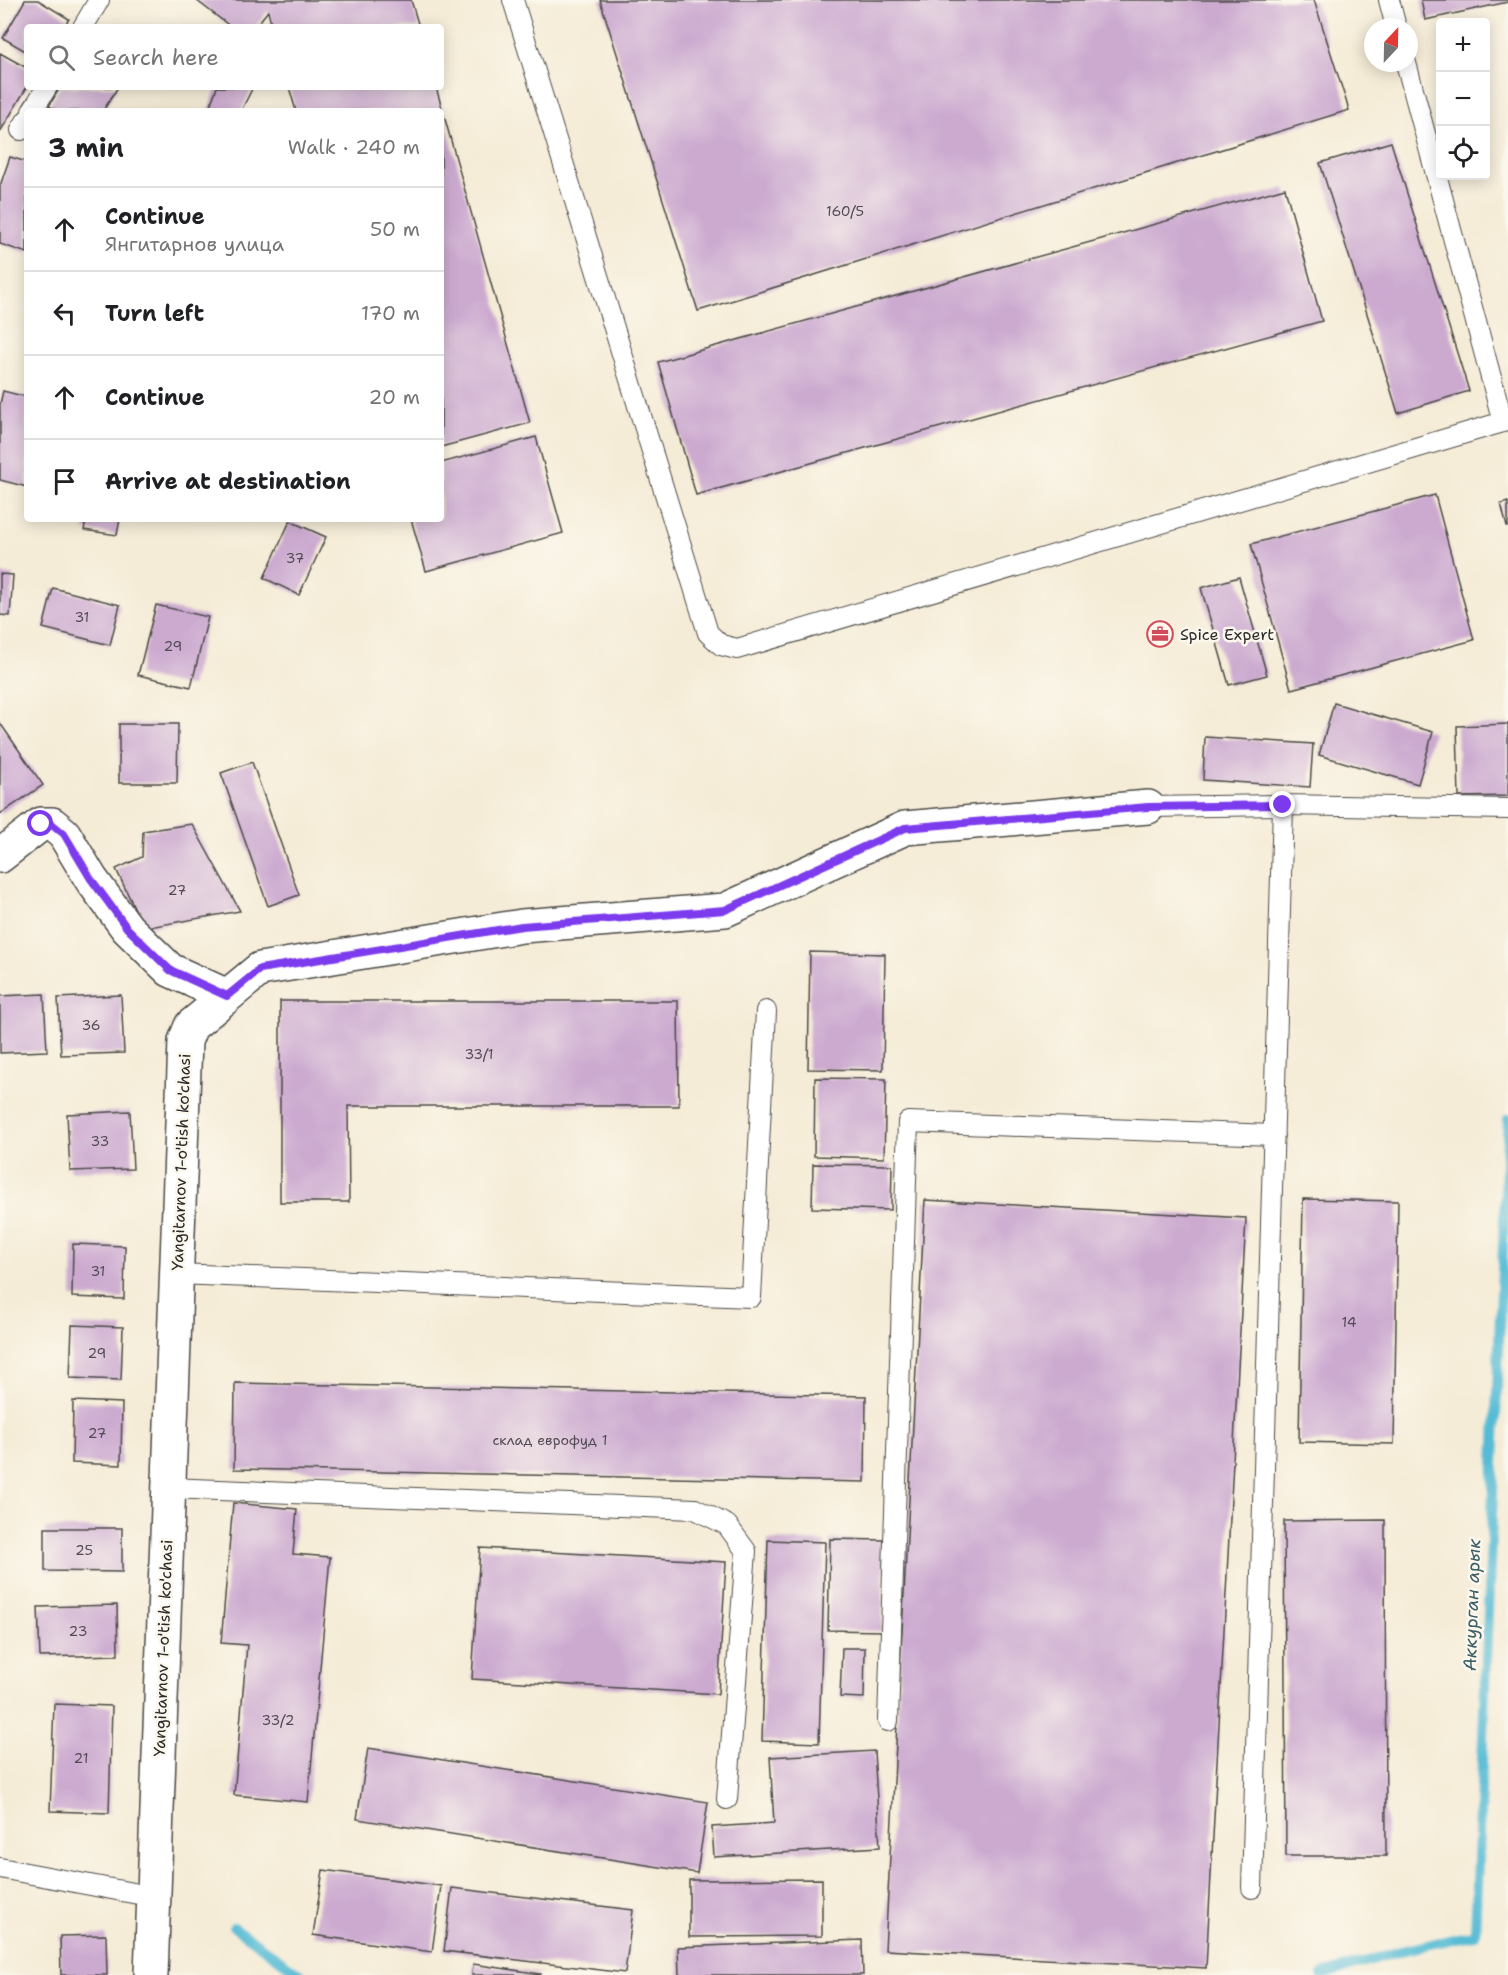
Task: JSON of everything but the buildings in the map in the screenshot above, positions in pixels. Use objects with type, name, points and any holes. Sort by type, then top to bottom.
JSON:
[{"type":"street","name":"Yangitarnov 1-o'tish ko'chasi","points":[[151,1975],[185,1041],[191,1026],[260,969],[522,926],[725,910],[905,828],[1148,807]]},
{"type":"street","points":[[0,856],[41,824],[52,824],[64,834],[91,879],[134,935],[170,970],[227,996]]},
{"type":"lane","points":[[85,24],[99,0]]},
{"type":"lane","points":[[513,0],[708,633],[722,645],[736,649],[1506,422],[1409,72]]},
{"type":"lane","points":[[1389,0],[1394,18]]},
{"type":"lane","points":[[34,108],[45,90]]},
{"type":"lane","points":[[1148,807],[1283,805],[1508,809]]},
{"type":"lane","points":[[1252,1888],[1283,805]]},
{"type":"lane","points":[[177,1274],[750,1297],[766,1011]]},
{"type":"lane","points":[[888,1721],[908,1122],[1274,1135]]},
{"type":"lane","points":[[168,1488],[695,1509],[727,1525],[746,1551],[727,1799]]},
{"type":"lane","points":[[0,1868],[153,1897]]},
{"type":"waterway","name":"Аккурган арык","points":[[1322,1975],[1401,1951],[1475,1934],[1508,1119]]},
{"type":"waterway","name":"Аккурган арык","points":[[234,1927],[301,1975]]},
{"type":"place","name":"Spice Expert","points":[[1160,634]]},
{"type":"route","points":[[41,824],[52,824],[64,834],[91,879],[127,928],[170,970],[227,996],[260,969],[522,926],[725,910],[905,828],[1148,807],[1283,805]]}]
